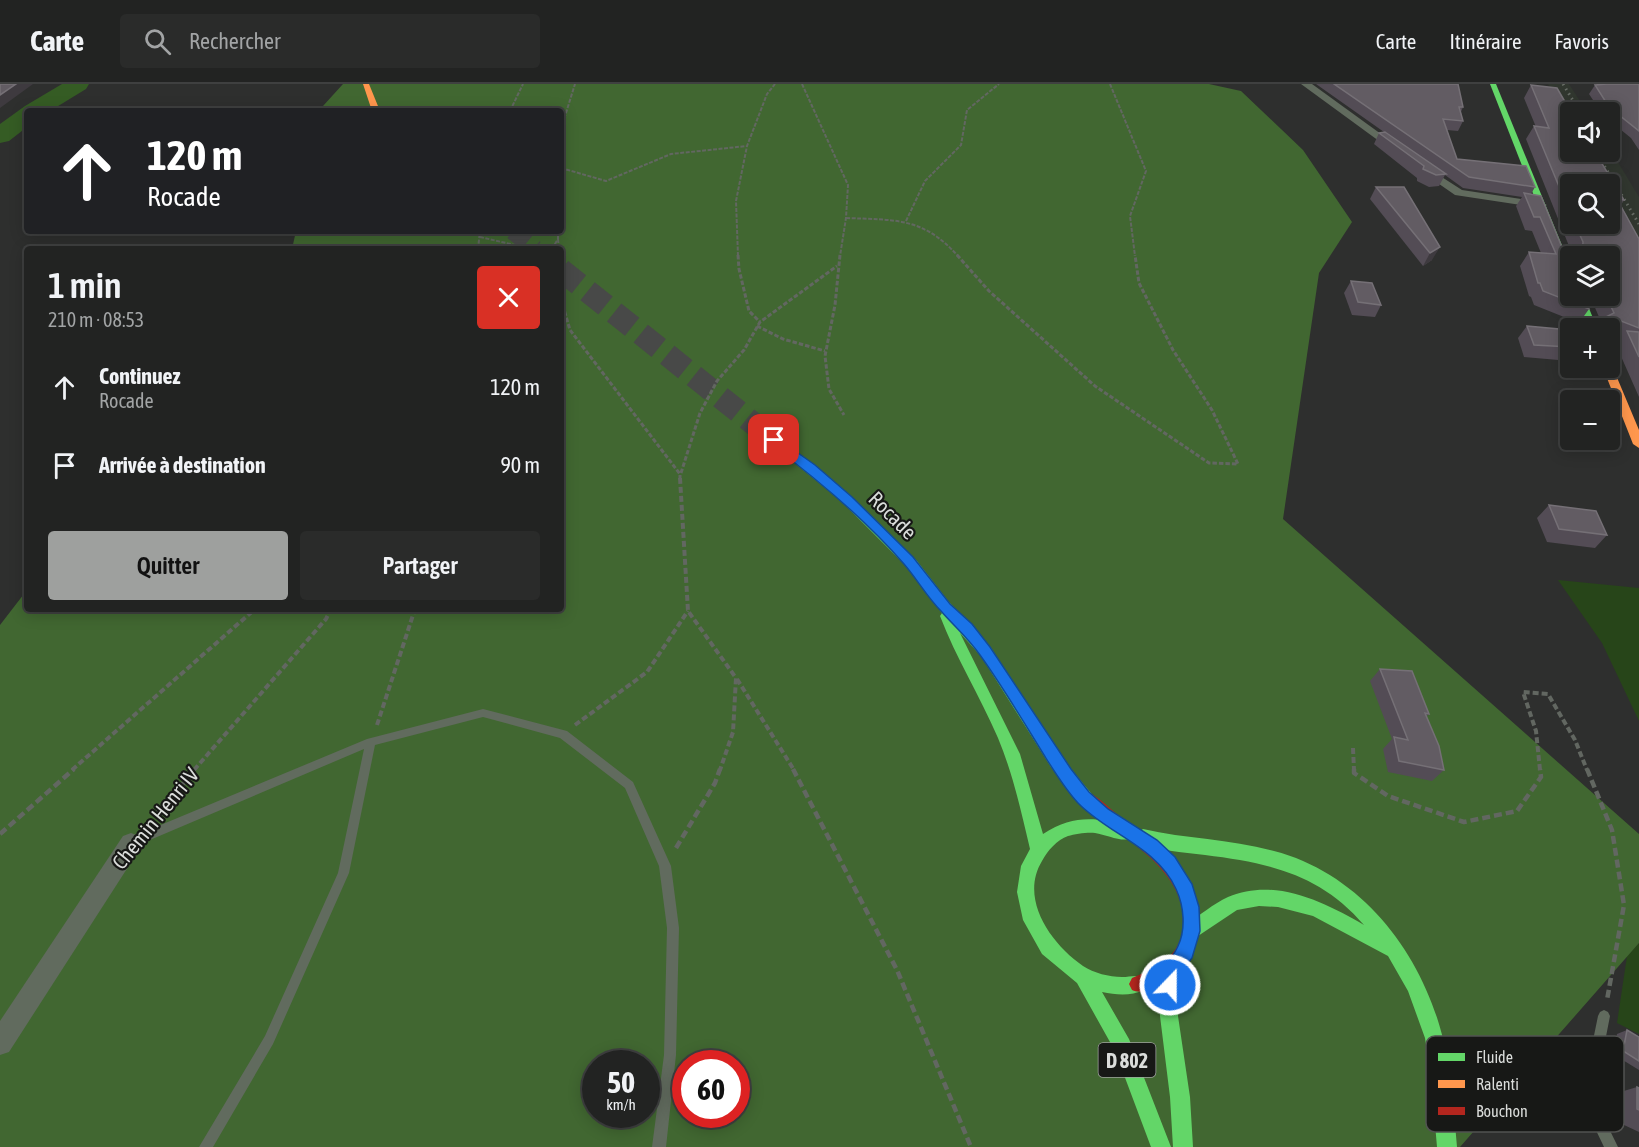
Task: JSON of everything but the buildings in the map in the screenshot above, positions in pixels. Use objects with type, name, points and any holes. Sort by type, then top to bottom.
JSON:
[{"type":"main road","points":[[366,84],[375,108]]},
{"type":"main road","points":[[1493,84],[1560,251]]},
{"type":"main road","points":[[1612,378],[1639,444]]},
{"type":"main road","name":"Rocade","points":[[774,440],[848,500],[909,561],[945,607]]},
{"type":"main road","points":[[945,607],[967,628],[985,651],[1065,774],[1083,797],[1129,832],[1151,845],[1169,863],[1183,884],[1191,907],[1192,931],[1185,952],[1173,969],[1154,981],[1132,986],[1108,985],[1084,977],[1059,961],[1040,940],[1028,915],[1023,890],[1027,867],[1038,848],[1056,833],[1078,825],[1103,825],[1129,832],[1177,846],[1264,857],[1292,864],[1320,876],[1347,896],[1370,918],[1407,970],[1423,1002],[1433,1036]]},
{"type":"main road","points":[[945,607],[963,658],[1015,760],[1034,823],[1038,848]]},
{"type":"main road","points":[[1192,931],[1239,901],[1269,897],[1298,901],[1392,950]]},
{"type":"main road","name":"D 802","points":[[1173,969],[1168,1000],[1170,1043],[1179,1093],[1183,1147]]},
{"type":"main road","name":"D 802","points":[[1084,977],[1122,1046],[1161,1147]]},
{"type":"main road","points":[[1445,1132],[1447,1147]]},
{"type":"street","points":[[1306,84],[1459,193],[1541,205]]},
{"type":"street","name":"Chemin Henri IV","points":[[0,1044],[131,843]]},
{"type":"lane","points":[[131,843],[371,742],[483,713],[562,734],[629,785],[665,866],[673,928],[670,1055],[659,1147]]},
{"type":"lane","points":[[206,1147],[269,1040],[343,873],[371,742]]},
{"type":"lane","points":[[1600,1036],[1604,1016]]},
{"type":"lane","points":[[1604,1132],[1611,1147]]},
{"type":"path","points":[[511,108],[523,84]]},
{"type":"path","points":[[564,119],[575,84]]},
{"type":"path","points":[[760,322],[750,311],[739,269],[736,201],[747,146],[767,93],[775,84]]},
{"type":"path","points":[[802,84],[848,185],[846,218],[838,266],[836,305],[825,356]]},
{"type":"path","points":[[906,221],[925,181],[961,145],[967,110],[999,84]]},
{"type":"path","points":[[846,218],[906,221],[943,239],[989,291],[1095,386],[1209,463],[1238,464],[1212,410],[1173,350],[1139,283],[1130,216],[1146,171],[1110,84]]},
{"type":"path","points":[[564,169],[606,181],[671,154],[747,146]]},
{"type":"path","points":[[558,234],[559,246]]},
{"type":"path","points":[[478,246],[480,237],[519,246]]},
{"type":"path","points":[[554,246],[558,239]]},
{"type":"path","points":[[838,266],[760,322],[744,350],[717,381],[700,413],[680,474],[688,611],[736,678],[792,766],[897,970],[971,1147]]},
{"type":"path","points":[[564,309],[570,330],[680,474]]},
{"type":"path","points":[[757,326],[783,339],[825,349],[830,389],[844,415]]},
{"type":"path","points":[[562,734],[647,672],[688,611]]},
{"type":"path","points":[[0,834],[252,612]]},
{"type":"path","name":"Chemin Henri IV","points":[[131,843],[330,612]]},
{"type":"path","points":[[371,742],[414,612]]},
{"type":"path","points":[[665,866],[715,783],[733,732],[736,678]]},
{"type":"path","points":[[1353,748],[1354,772],[1388,796],[1464,822],[1517,811],[1541,777],[1536,731],[1523,692],[1548,694],[1575,740],[1612,830],[1624,905],[1604,1016]]},
{"type":"shaded area","points":[[1548,84],[1569,84],[1581,102],[1560,102],[1560,105]]},
{"type":"shaded area","points":[[1594,162],[1618,162],[1639,197],[1639,240],[1620,203],[1620,174],[1603,174]]},
{"type":"green space","points":[[343,84],[1209,84],[1241,91],[1303,150],[1352,222],[1319,273],[1283,519],[1639,834],[1639,943],[1557,1036],[1426,1036],[1426,1132],[1473,1132],[1460,1147],[0,1147],[0,625],[24,594],[24,612],[564,612],[564,246],[293,246],[295,234],[564,234],[564,108],[323,108]]},
{"type":"green space","points":[[1558,580],[1639,588],[1639,721],[1602,643]]},
{"type":"green space","points":[[1639,943],[1639,1034],[1617,1023],[1627,956]]},
{"type":"waterway","points":[[38,108],[78,84]]},
{"type":"waterway","points":[[0,136],[24,117]]},
{"type":"tunnel","points":[[517,234],[531,246]]},
{"type":"tunnel","points":[[564,272],[774,440]]},
{"type":"railway","points":[[1563,84],[1574,102]]},
{"type":"railway","points":[[1602,162],[1639,224]]},
{"type":"traffic: fast","points":[[1493,84],[1560,250]]},
{"type":"traffic: fast","points":[[1583,306],[1588,318]]},
{"type":"traffic: fast","points":[[774,440],[843,496],[912,564],[943,605],[986,652],[1056,762],[1085,798]]},
{"type":"traffic: fast","points":[[947,616],[958,644],[999,724],[1018,769],[1038,848]]},
{"type":"traffic: fast","points":[[1129,833],[1093,825],[1064,830],[1042,844],[1029,866],[1026,892],[1032,920],[1048,948],[1076,972],[1106,984],[1122,986],[1138,984]]},
{"type":"traffic: fast","points":[[1143,837],[1273,858],[1317,875],[1341,891],[1383,933],[1400,958],[1426,1011],[1433,1036]]},
{"type":"traffic: fast","points":[[1192,931],[1233,903],[1259,897],[1278,898],[1317,909],[1387,948]]},
{"type":"traffic: fast","points":[[1172,969],[1169,1016],[1180,1097],[1183,1147]]},
{"type":"traffic: fast","points":[[1084,977],[1122,1046],[1161,1147]]},
{"type":"traffic: fast","points":[[1446,1132],[1447,1147]]},
{"type":"traffic: slow","points":[[366,84],[375,108]]},
{"type":"traffic: slow","points":[[1612,378],[1639,444]]},
{"type":"traffic: jam","points":[[1085,798],[1150,847],[1177,876],[1186,893],[1191,914],[1190,934],[1186,946],[1178,960],[1167,971],[1154,979],[1138,984]]},
{"type":"route","points":[[774,440],[848,500],[909,561],[945,607],[967,628],[985,651],[1065,774],[1083,797],[1103,814],[1151,845],[1169,863],[1183,884],[1191,907],[1192,931],[1185,952],[1173,969],[1170,985]]}]
